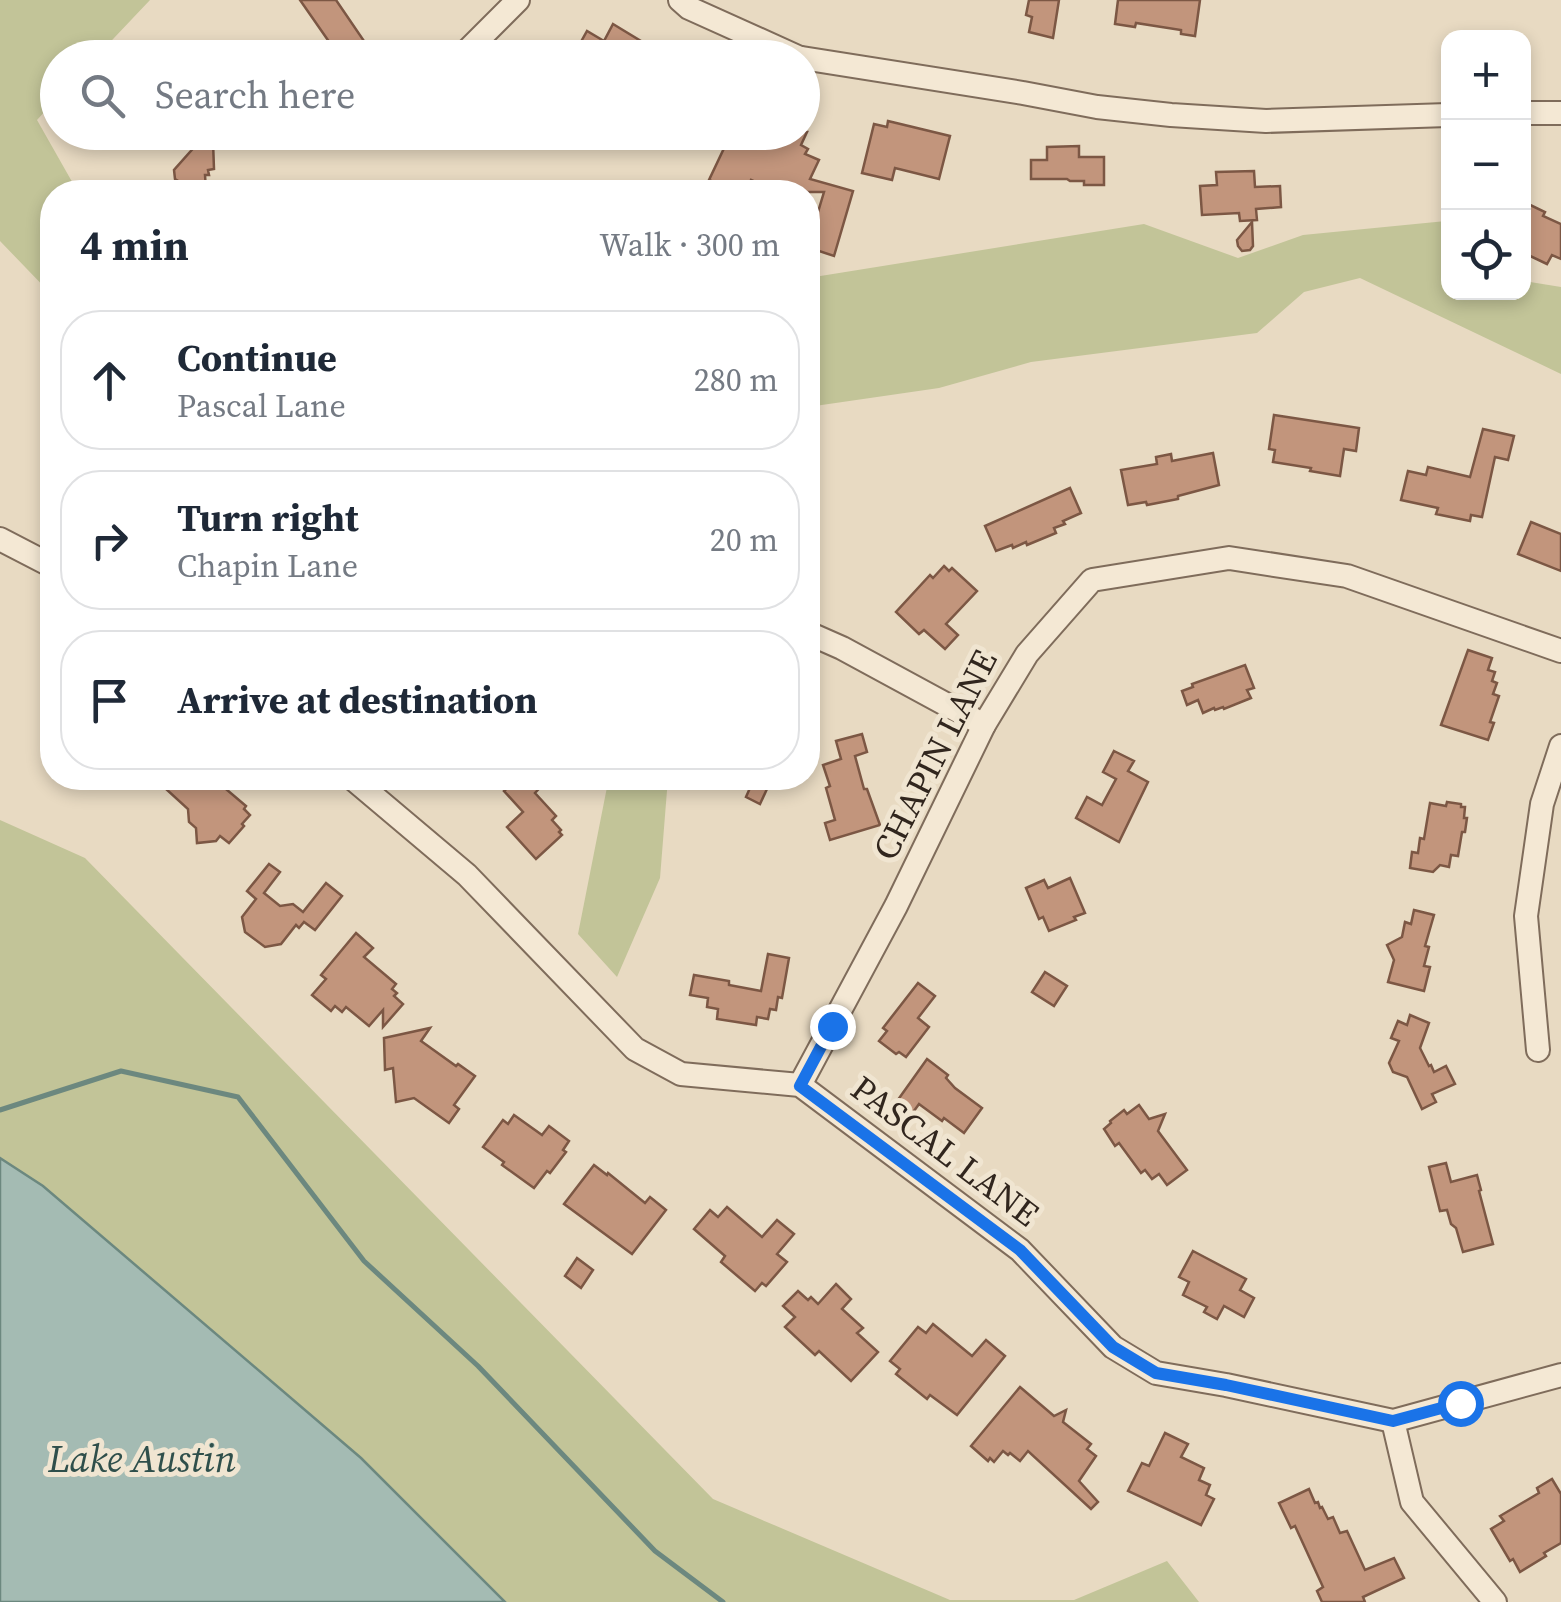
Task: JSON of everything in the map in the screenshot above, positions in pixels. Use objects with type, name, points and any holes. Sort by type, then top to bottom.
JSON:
[{"type":"street","points":[[478,40],[518,0]]},
{"type":"street","points":[[680,0],[761,40]]},
{"type":"street","points":[[820,61],[1097,107],[1171,115],[1266,121],[1441,115]]},
{"type":"street","points":[[1531,113],[1561,113]]},
{"type":"street","points":[[0,539],[40,560]]},
{"type":"street","name":"CHAPIN LANE","points":[[800,1086],[896,906],[984,725],[1027,654],[1092,580],[1228,558],[1347,576],[1561,651]]},
{"type":"street","points":[[820,638],[984,725]]},
{"type":"street","points":[[1538,1050],[1526,916],[1542,804],[1561,746]]},
{"type":"street","name":"PASCAL LANE","points":[[366,790],[467,875],[635,1050],[682,1074],[800,1086],[1020,1250],[1113,1347],[1156,1373],[1393,1421],[1561,1375]]},
{"type":"street","points":[[1393,1421],[1412,1502],[1495,1602]]},
{"type":"green space","points":[[0,0],[150,0],[112,40],[40,40],[40,150],[54,150],[71,180],[40,180],[40,283],[0,241]]},
{"type":"green space","points":[[1441,221],[1441,300],[1531,300],[1531,282],[1561,287],[1561,374],[1360,278],[1304,292],[1257,333],[1031,362],[939,388],[820,405],[820,276],[1144,224],[1238,258],[1303,235]]},
{"type":"green space","points":[[606,790],[667,790],[660,878],[617,977],[578,934]]},
{"type":"green space","points":[[0,820],[85,858],[713,1499],[950,1600],[1074,1600],[1167,1561],[1199,1602],[505,1602],[361,1458],[43,1186],[0,1158]]},
{"type":"water","name":"Lake Austin","points":[[0,1158],[43,1186],[361,1458],[505,1602],[0,1602]]},
{"type":"building","points":[[300,0],[336,0],[363,40],[328,40]]},
{"type":"building","points":[[1029,0],[1059,0],[1053,38],[1029,32]]},
{"type":"building","points":[[1118,0],[1200,0],[1195,36],[1136,23],[1135,27],[1115,24]]},
{"type":"building","points":[[613,24],[639,40],[605,40]]},
{"type":"building","points":[[587,31],[602,40],[582,40]]},
{"type":"building","points":[[888,121],[950,136],[939,179],[895,168],[892,180],[862,173],[874,124],[887,127]]},
{"type":"building","points":[[1079,146],[1079,157],[1104,157],[1104,185],[1031,179],[1031,160],[1047,160],[1047,147]]},
{"type":"building","points":[[192,150],[213,150],[214,169],[208,170],[205,180],[177,180],[174,170]]},
{"type":"building","points":[[723,150],[807,150],[805,154],[819,160],[810,179],[814,180],[709,180]]},
{"type":"building","points":[[1254,171],[1255,187],[1280,186],[1281,207],[1256,209],[1257,220],[1240,221],[1239,213],[1202,215],[1200,186],[1217,185],[1216,172]]},
{"type":"building","points":[[820,182],[853,191],[834,256],[820,251],[820,205],[824,192],[820,192]]},
{"type":"building","points":[[1531,205],[1561,224],[1561,259],[1552,255],[1547,264],[1531,256]]},
{"type":"building","points":[[1252,222],[1253,246],[1242,251],[1237,240]]},
{"type":"building","points":[[1274,415],[1359,428],[1356,451],[1344,449],[1340,476],[1273,462],[1275,450],[1269,449]]},
{"type":"building","points":[[1483,429],[1514,436],[1508,460],[1495,457],[1482,517],[1471,515],[1470,521],[1436,514],[1438,508],[1401,500],[1408,471],[1426,475],[1428,467],[1470,477]]},
{"type":"building","points":[[1213,453],[1219,485],[1178,499],[1128,505],[1121,470],[1157,464],[1156,457],[1171,454],[1172,461]]},
{"type":"building","points":[[1070,488],[1081,513],[1054,528],[1056,533],[1027,545],[1026,542],[996,551],[985,526]]},
{"type":"building","points":[[1531,522],[1561,534],[1561,571],[1518,554]]},
{"type":"building","points":[[944,566],[949,571],[952,568],[977,591],[946,624],[958,635],[945,649],[924,630],[919,634],[896,612],[930,575],[933,578]]},
{"type":"building","points":[[1468,650],[1492,658],[1488,670],[1495,672],[1493,694],[1499,696],[1488,740],[1441,725]]},
{"type":"building","points":[[1245,665],[1254,688],[1247,690],[1251,698],[1203,713],[1198,700],[1187,705],[1182,691],[1193,687],[1192,684]]},
{"type":"building","points":[[862,734],[867,752],[855,756],[880,825],[830,840],[825,823],[835,820],[823,765],[841,759],[836,741]]},
{"type":"building","points":[[1114,751],[1134,761],[1128,771],[1148,782],[1119,842],[1076,818],[1087,797],[1102,805],[1116,779],[1103,772]]},
{"type":"building","points":[[167,790],[227,790],[246,806],[244,809],[250,815],[229,843],[220,836],[216,841],[197,843],[188,809]]},
{"type":"building","points":[[538,790],[535,793],[556,816],[552,820],[562,835],[536,859],[507,827],[523,812],[504,791]]},
{"type":"building","points":[[749,790],[766,790],[760,804],[746,797]]},
{"type":"building","points":[[1447,802],[1465,807],[1465,832],[1458,856],[1451,855],[1449,867],[1440,865],[1433,872],[1410,868],[1412,852],[1418,853],[1420,838],[1424,839],[1430,803],[1446,806]]},
{"type":"building","points":[[269,864],[280,872],[264,893],[280,906],[293,904],[303,912],[326,883],[342,896],[315,930],[304,922],[299,928],[296,925],[281,944],[265,947],[245,932],[242,917],[256,899],[247,891]]},
{"type":"building","points":[[1070,878],[1085,913],[1049,931],[1043,917],[1039,919],[1026,888],[1044,880],[1048,888]]},
{"type":"building","points":[[1414,910],[1434,915],[1425,946],[1429,947],[1424,966],[1430,967],[1424,991],[1388,982],[1394,960],[1387,945],[1402,937],[1405,922],[1411,924]]},
{"type":"building","points":[[356,933],[373,948],[364,957],[396,984],[392,989],[397,993],[394,996],[403,1004],[383,1027],[383,1010],[369,1026],[346,1007],[342,1012],[335,1006],[331,1011],[312,995],[326,979],[321,975]]},
{"type":"building","points":[[768,954],[789,958],[782,998],[778,997],[776,1010],[770,1009],[768,1019],[757,1017],[756,1025],[717,1019],[718,1009],[707,1007],[708,998],[690,995],[694,975],[761,991]]},
{"type":"building","points":[[1045,972],[1067,986],[1054,1006],[1032,992]]},
{"type":"building","points":[[918,983],[935,996],[918,1018],[929,1027],[906,1057],[879,1041],[887,1031],[883,1028]]},
{"type":"building","points":[[1410,1015],[1429,1023],[1420,1048],[1429,1066],[1434,1072],[1446,1066],[1455,1084],[1432,1094],[1436,1102],[1422,1109],[1407,1077],[1393,1072],[1389,1063],[1399,1041],[1391,1038],[1398,1021],[1407,1025]]},
{"type":"building","points":[[430,1028],[421,1041],[475,1076],[454,1105],[459,1109],[449,1123],[414,1098],[396,1102],[393,1068],[385,1070],[384,1038]]},
{"type":"building","points":[[927,1059],[948,1075],[946,1078],[955,1088],[982,1108],[964,1133],[919,1104],[906,1122],[890,1111]]},
{"type":"building","points":[[1139,1105],[1149,1119],[1165,1114],[1158,1131],[1187,1170],[1167,1185],[1159,1174],[1152,1179],[1145,1170],[1141,1173],[1104,1129],[1124,1110],[1127,1114]]},
{"type":"building","points":[[514,1115],[542,1135],[549,1126],[569,1141],[563,1150],[566,1152],[534,1188],[483,1147],[503,1120],[508,1124]]},
{"type":"building","points":[[1446,1163],[1451,1182],[1477,1175],[1493,1244],[1463,1252],[1447,1210],[1440,1211],[1429,1167]]},
{"type":"building","points":[[594,1165],[645,1203],[650,1197],[666,1210],[632,1254],[564,1204]]},
{"type":"building","points":[[727,1207],[762,1237],[777,1220],[794,1234],[777,1254],[787,1262],[766,1286],[762,1283],[755,1291],[721,1262],[725,1256],[694,1229],[710,1210],[718,1217]]},
{"type":"building","points":[[1193,1251],[1246,1279],[1240,1290],[1254,1298],[1244,1317],[1224,1306],[1217,1319],[1204,1312],[1207,1307],[1183,1295],[1189,1282],[1179,1277]]},
{"type":"building","points":[[577,1258],[593,1270],[581,1288],[565,1276]]},
{"type":"building","points":[[836,1284],[851,1299],[842,1309],[863,1328],[857,1333],[878,1352],[851,1381],[785,1327],[795,1317],[783,1306],[798,1291],[818,1304]]},
{"type":"building","points":[[933,1324],[972,1356],[986,1340],[1005,1356],[957,1415],[930,1395],[927,1399],[896,1374],[900,1369],[890,1361],[918,1327],[926,1333]]},
{"type":"building","points":[[1020,1387],[1054,1416],[1066,1410],[1063,1422],[1091,1444],[1087,1449],[1096,1456],[1079,1481],[1098,1502],[1091,1509],[1028,1451],[1020,1461],[1003,1451],[994,1462],[971,1446]]},
{"type":"building","points":[[1165,1433],[1188,1444],[1181,1457],[1204,1468],[1199,1480],[1210,1485],[1206,1495],[1214,1499],[1201,1525],[1128,1491],[1142,1463],[1149,1466]]},
{"type":"building","points":[[1552,1479],[1561,1494],[1561,1543],[1520,1572],[1491,1529],[1504,1521],[1500,1516],[1539,1493],[1537,1488]]},
{"type":"building","points":[[1309,1489],[1328,1519],[1333,1517],[1340,1533],[1347,1531],[1365,1570],[1394,1558],[1404,1578],[1363,1597],[1365,1602],[1322,1602],[1317,1591],[1323,1587],[1295,1526],[1291,1528],[1279,1503]]},
{"type":"waterway","points":[[0,1110],[121,1071],[238,1097],[364,1261],[478,1366],[655,1551],[723,1602]]},
{"type":"route","points":[[832,1026],[800,1086],[1020,1250],[1113,1347],[1156,1373],[1393,1421],[1460,1403]]}]
